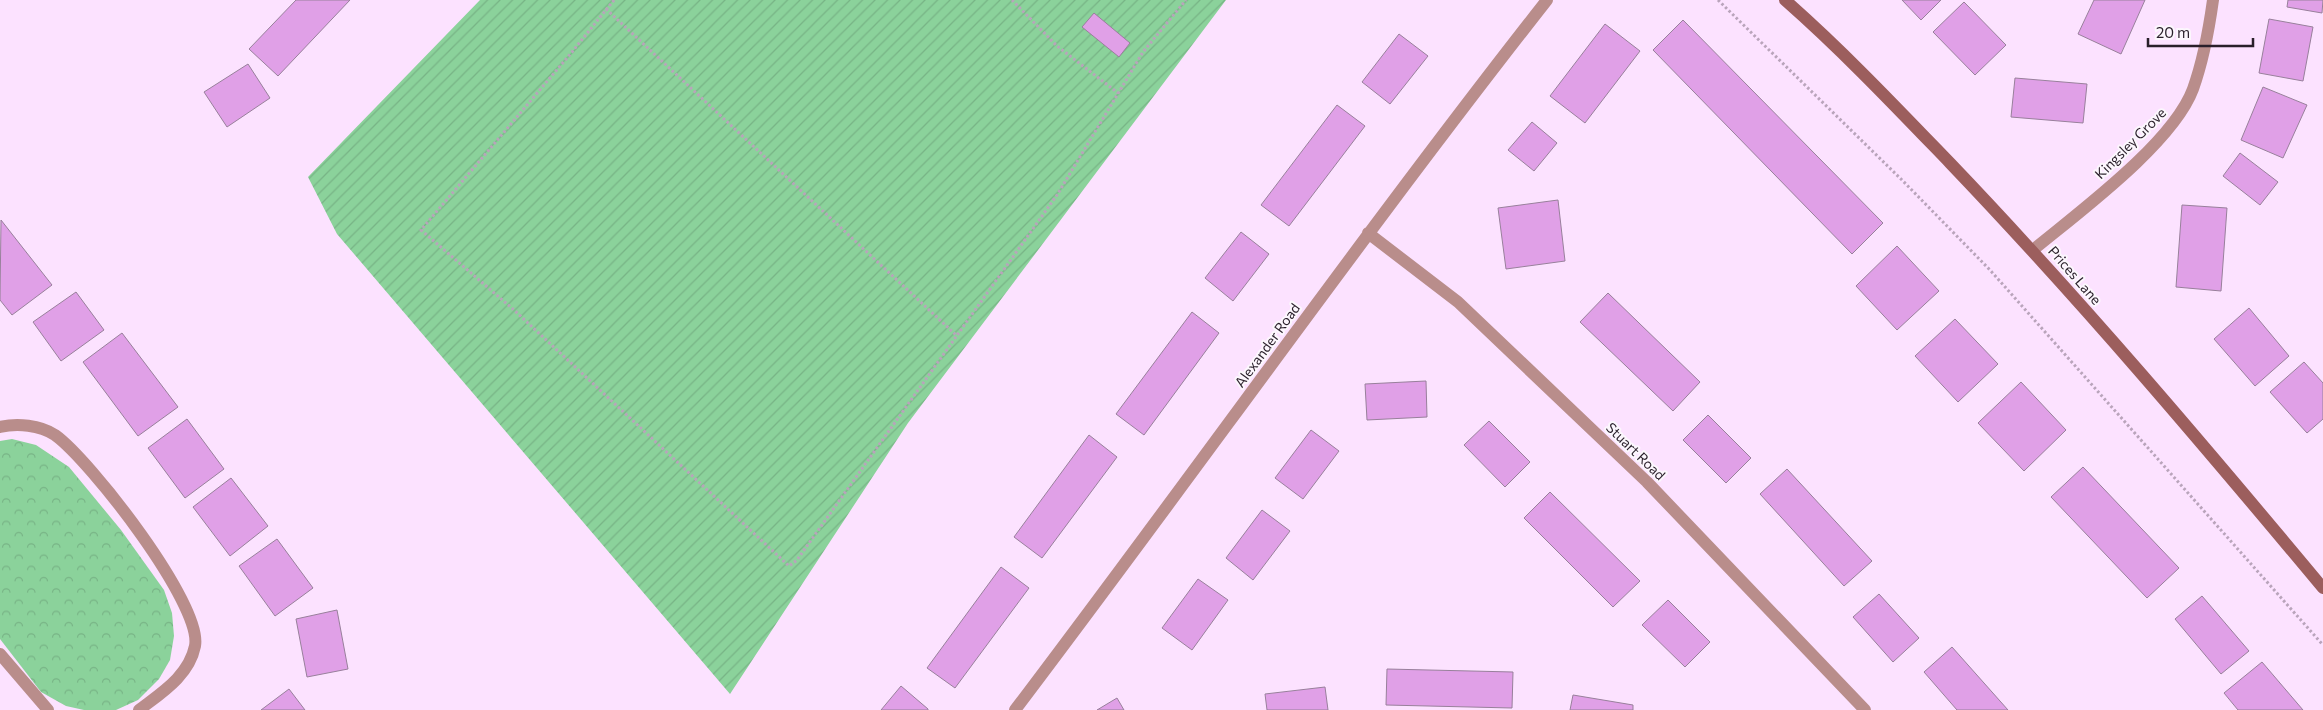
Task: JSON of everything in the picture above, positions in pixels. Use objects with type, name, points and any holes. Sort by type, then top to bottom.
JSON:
[{"type":"street","name":"Alexander Road","points":[[1015,710],[1112,583],[1465,104],[1547,0]]},
{"type":"street","name":"Prices Lane","points":[[1785,0],[1911,123],[2033,250],[2145,378],[2323,588]]},
{"type":"street","name":"Kingsley Grove","points":[[2033,250],[2130,168],[2176,120],[2192,90],[2209,24],[2213,0]]},
{"type":"street","name":"Stuart Road","points":[[1368,234],[1458,302],[1647,482],[1865,710]]},
{"type":"street","points":[[0,427],[35,426],[54,435],[83,462],[131,520],[178,590],[190,619],[195,645],[184,673],[139,710]]},
{"type":"street","points":[[0,654],[48,710]]},
{"type":"path","points":[[614,0],[421,230],[514,310],[789,566],[797,560],[1057,195],[1143,52],[1186,0]]},
{"type":"path","points":[[1012,0],[1057,46],[1118,93]]},
{"type":"path","points":[[1718,0],[1902,180],[1990,270],[2323,645]]},
{"type":"path","points":[[606,9],[956,335]]},
{"type":"green space","points":[[480,0],[1226,0],[908,423],[730,694],[337,234],[308,177]]},
{"type":"green space","points":[[12,439],[36,445],[69,467],[121,530],[164,590],[172,613],[174,636],[170,660],[159,679],[138,700],[116,710],[84,710],[66,706],[41,692],[0,639],[0,441]]},
{"type":"building","points":[[296,0],[350,0],[278,76],[249,49]]},
{"type":"building","points":[[1902,0],[1941,0],[1921,20]]},
{"type":"building","points":[[2094,0],[2145,0],[2121,54],[2078,34]]},
{"type":"building","points":[[2288,0],[2323,0],[2322,13],[2287,7]]},
{"type":"building","points":[[1964,2],[2006,45],[1975,75],[1933,32]]},
{"type":"building","points":[[1094,13],[1130,43],[1119,57],[1082,27]]},
{"type":"building","points":[[2269,19],[2313,27],[2303,81],[2259,73]]},
{"type":"building","points":[[1683,20],[1883,223],[1852,254],[1653,50]]},
{"type":"building","points":[[1605,24],[1640,51],[1585,123],[1550,96]]},
{"type":"building","points":[[1399,34],[1428,56],[1390,104],[1362,82]]},
{"type":"building","points":[[248,64],[270,98],[227,127],[204,92]]},
{"type":"building","points":[[2015,78],[2087,84],[2083,123],[2011,117]]},
{"type":"building","points":[[2263,87],[2307,105],[2283,158],[2241,140]]},
{"type":"building","points":[[1337,105],[1365,126],[1289,226],[1261,205]]},
{"type":"building","points":[[1532,122],[1557,143],[1534,171],[1508,150]]},
{"type":"building","points":[[2240,153],[2278,182],[2260,205],[2223,176]]},
{"type":"building","points":[[1558,200],[1565,261],[1506,269],[1498,208]]},
{"type":"building","points":[[2182,205],[2227,208],[2221,291],[2176,287]]},
{"type":"building","points":[[1,220],[52,285],[12,315],[0,300]]},
{"type":"building","points":[[1241,232],[1269,254],[1233,301],[1205,278]]},
{"type":"building","points":[[1897,246],[1939,291],[1897,330],[1856,286]]},
{"type":"building","points":[[76,292],[104,330],[61,361],[33,322]]},
{"type":"building","points":[[1608,293],[1700,382],[1673,411],[1580,322]]},
{"type":"building","points":[[2249,308],[2289,356],[2255,386],[2214,339]]},
{"type":"building","points":[[1192,312],[1219,333],[1144,435],[1116,414]]},
{"type":"building","points":[[1955,319],[1998,364],[1958,402],[1915,356]]},
{"type":"building","points":[[122,333],[178,407],[138,436],[83,362]]},
{"type":"building","points":[[2304,362],[2323,383],[2323,419],[2307,433],[2270,392]]},
{"type":"building","points":[[1426,381],[1427,417],[1367,420],[1365,384]]},
{"type":"building","points":[[2021,382],[2066,430],[2024,471],[1978,423]]},
{"type":"building","points":[[1708,415],[1751,458],[1726,483],[1683,440]]},
{"type":"building","points":[[187,419],[224,469],[185,498],[148,448]]},
{"type":"building","points":[[1489,421],[1530,462],[1505,487],[1464,445]]},
{"type":"building","points":[[1311,430],[1339,451],[1303,499],[1275,478]]},
{"type":"building","points":[[1089,435],[1117,457],[1042,558],[1014,537]]},
{"type":"building","points":[[2083,467],[2179,568],[2147,598],[2051,497]]},
{"type":"building","points":[[1787,469],[1872,561],[1844,586],[1760,494]]},
{"type":"building","points":[[231,478],[268,526],[230,556],[193,507]]},
{"type":"building","points":[[1550,492],[1640,581],[1613,607],[1524,518]]},
{"type":"building","points":[[1262,510],[1290,531],[1253,580],[1226,558]]},
{"type":"building","points":[[277,539],[313,588],[275,616],[239,566]]},
{"type":"building","points":[[1001,567],[1029,588],[955,688],[927,668]]},
{"type":"building","points":[[1198,579],[1228,600],[1192,650],[1162,628]]},
{"type":"building","points":[[1879,594],[1919,638],[1893,662],[1853,617]]},
{"type":"building","points":[[2202,596],[2249,651],[2221,674],[2175,619]]},
{"type":"building","points":[[1668,600],[1710,642],[1685,667],[1642,625]]},
{"type":"building","points":[[337,610],[348,669],[307,677],[296,619]]},
{"type":"building","points":[[1952,647],[2008,710],[1957,710],[1924,672]]},
{"type":"building","points":[[2262,662],[2303,710],[2238,710],[2224,693]]},
{"type":"building","points":[[1387,669],[1513,672],[1512,708],[1386,705]]},
{"type":"building","points":[[901,686],[928,709],[928,710],[881,710]]},
{"type":"building","points":[[1325,687],[1328,710],[1267,710],[1265,694]]},
{"type":"building","points":[[289,689],[305,710],[261,710]]},
{"type":"building","points":[[1573,695],[1633,705],[1633,710],[1570,710]]},
{"type":"building","points":[[1117,698],[1124,710],[1097,710]]}]
